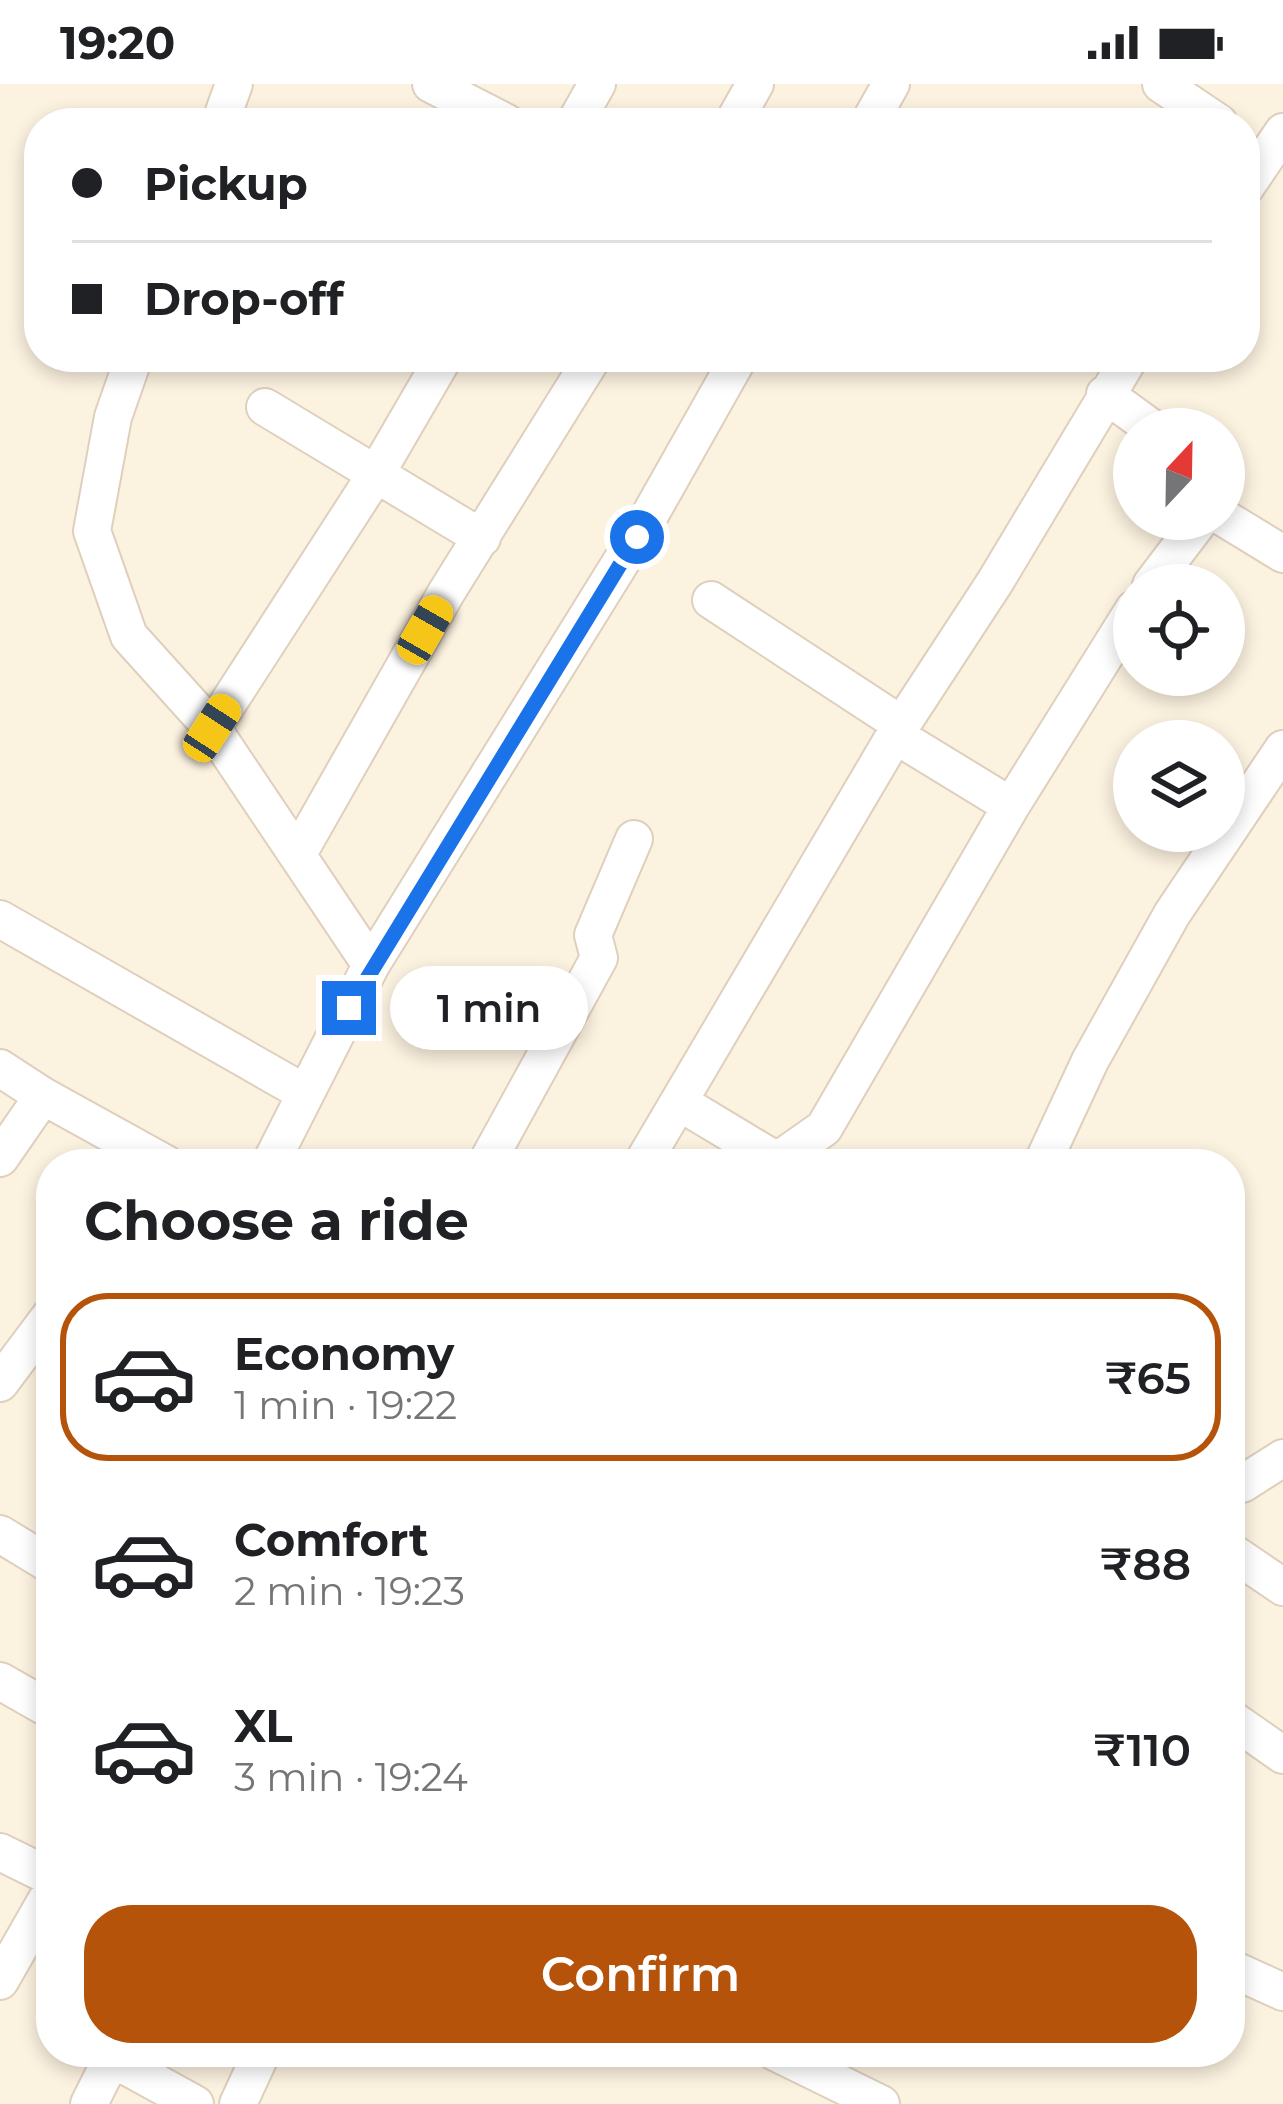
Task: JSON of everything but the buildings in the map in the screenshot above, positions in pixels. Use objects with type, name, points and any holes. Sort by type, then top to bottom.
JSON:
[{"type":"street","points":[[431,84],[478,108]]},
{"type":"street","points":[[1160,84],[1196,108]]},
{"type":"street","points":[[129,372],[113,417],[92,531],[129,636],[212,728],[371,965]]},
{"type":"street","points":[[212,728],[376,474],[435,372]]},
{"type":"street","points":[[299,852],[584,372]]},
{"type":"street","points":[[282,1149],[305,1093],[371,965],[647,520],[731,372]]},
{"type":"street","points":[[651,1149],[898,730],[995,582],[1120,372]]},
{"type":"street","points":[[1105,394],[1124,408]]},
{"type":"street","points":[[265,407],[482,538]]},
{"type":"street","points":[[1245,531],[1283,554]]},
{"type":"street","points":[[1167,564],[1185,540]]},
{"type":"street","points":[[711,600],[1011,806]]},
{"type":"street","points":[[794,1149],[824,1128],[1011,806],[1113,642]]},
{"type":"street","points":[[1049,1149],[1090,1060],[1172,914],[1283,749]]},
{"type":"street","points":[[494,1149],[598,958],[593,935],[634,839]]},
{"type":"street","points":[[0,919],[305,1093]]},
{"type":"street","points":[[0,1068],[139,1149]]},
{"type":"street","points":[[0,1158],[43,1096]]},
{"type":"street","points":[[679,1102],[757,1149]]},
{"type":"street","points":[[0,1383],[36,1335]]},
{"type":"street","points":[[1245,1482],[1283,1458]]},
{"type":"street","points":[[0,1534],[36,1556]]},
{"type":"street","points":[[1245,1561],[1283,1587]]},
{"type":"street","points":[[0,1681],[36,1701]]},
{"type":"street","points":[[1245,1728],[1283,1755]]},
{"type":"street","points":[[0,1852],[36,1870]]},
{"type":"street","points":[[0,1981],[36,1918]]},
{"type":"street","points":[[1245,1975],[1283,1992]]},
{"type":"street","points":[[89,2104],[108,2067]]},
{"type":"street","points":[[134,2067],[195,2104]]},
{"type":"street","points":[[238,2104],[255,2067]]},
{"type":"street","points":[[803,2067],[867,2101]]},
{"type":"route","points":[[349,1008],[371,965],[637,537]]}]
